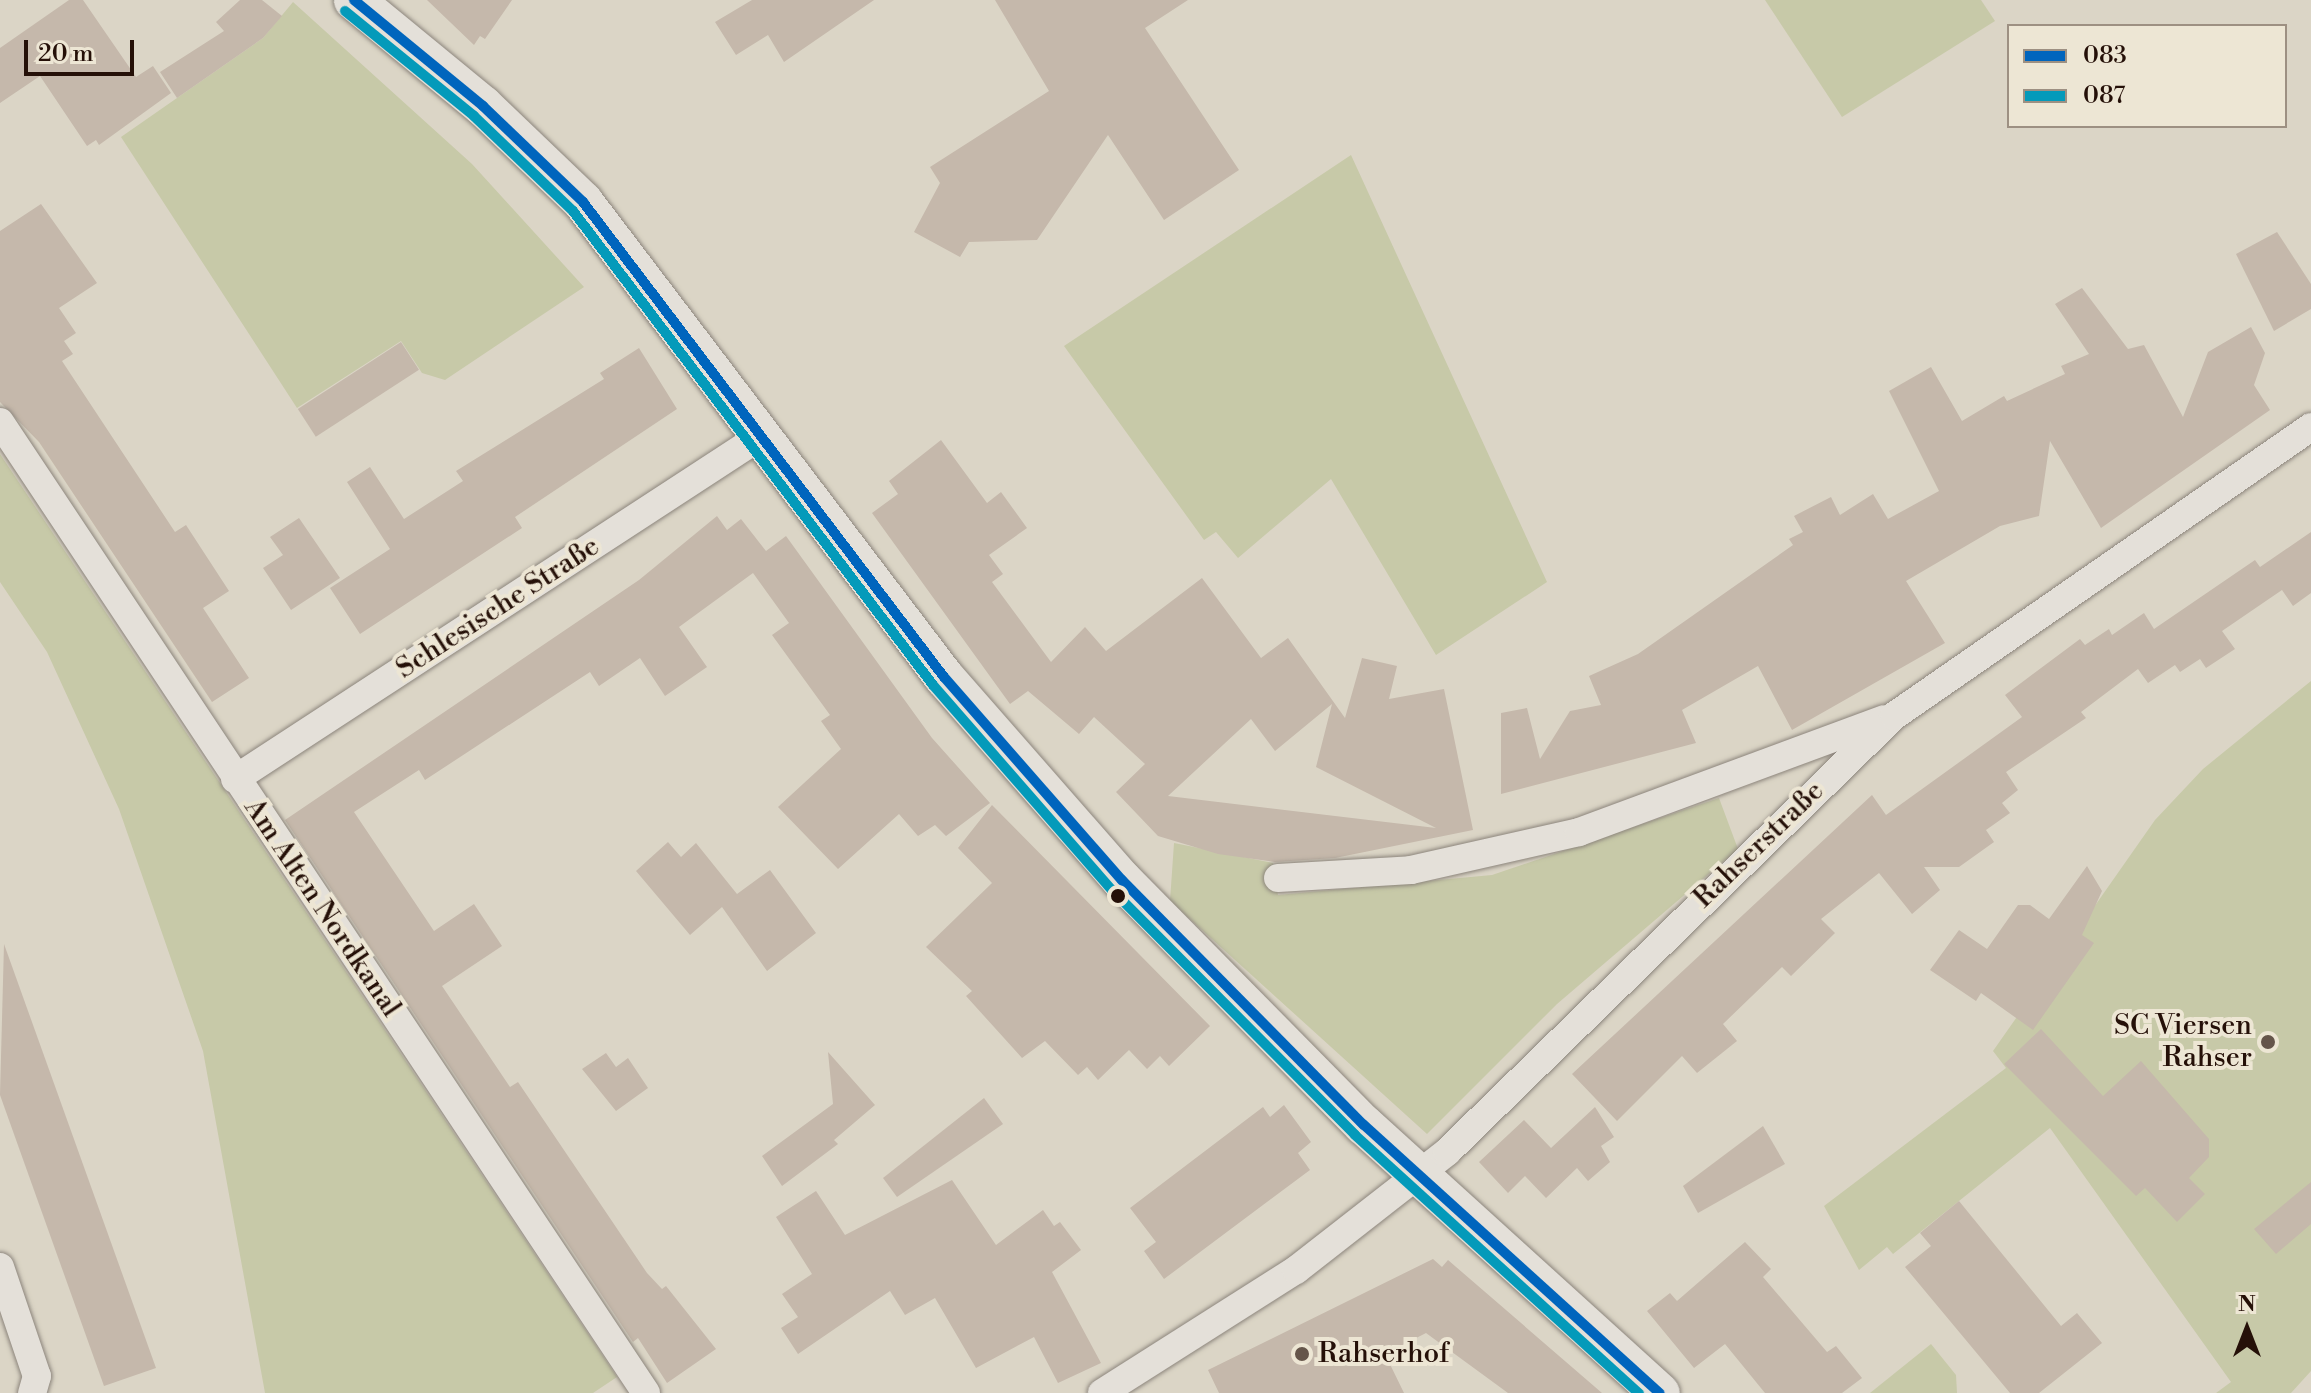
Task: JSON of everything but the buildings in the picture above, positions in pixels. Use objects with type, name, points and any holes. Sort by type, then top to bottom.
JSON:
[{"type":"street","points":[[354,0],[483,106],[583,202],[1013,760],[1133,891],[1420,1173],[1660,1393]]},
{"type":"street","name":"Am Alten Nordkanal","points":[[0,422],[646,1393]]},
{"type":"street","name":"Rahserstraße","points":[[1102,1393],[1243,1307],[1420,1173],[1894,716],[2311,427]]},
{"type":"street","name":"Schlesische Straße","points":[[235,779],[761,436]]},
{"type":"street","name":"Rahserstraße","points":[[1278,878],[1411,870],[1579,832],[1894,716]]},
{"type":"street","points":[[0,1267],[37,1376],[32,1393]]},
{"type":"green space","points":[[1765,0],[1981,0],[1995,21],[1842,117]]},
{"type":"green space","points":[[293,2],[472,164],[584,287],[445,380],[422,373],[401,341],[297,408],[121,137],[263,38]]},
{"type":"green space","points":[[1351,155],[1547,582],[1436,655],[1331,479],[1238,558],[1216,532],[1204,540],[1064,346]]},
{"type":"green space","points":[[0,454],[617,1377],[593,1393],[265,1393],[203,1051],[119,809],[47,652],[0,582]]},
{"type":"green space","points":[[2311,681],[2311,1371],[2291,1393],[2216,1393],[2231,1382],[2050,1128],[1893,1254],[1887,1247],[1859,1270],[1824,1206],[2006,1068],[1993,1051],[2155,820],[2203,769]]},
{"type":"green space","points":[[1719,798],[1738,849],[1557,1004],[1427,1134],[1170,901],[1174,843],[1273,863],[1278,895],[1492,875]]},
{"type":"green space","points":[[1931,1344],[1956,1375],[1957,1393],[1870,1393]]},
{"type":"transit line","name":"083","points":[[354,0],[483,106],[583,202],[944,677],[1122,880],[1364,1125],[1660,1393]]},
{"type":"transit line","name":"087","points":[[345,11],[474,116],[573,211],[933,685],[1112,890],[1355,1135],[1639,1393]]},
{"type":"place","name":"SC Viersen Rahser","points":[[2268,1042]]},
{"type":"place","name":"Rahserhof","points":[[1302,1354]]}]
